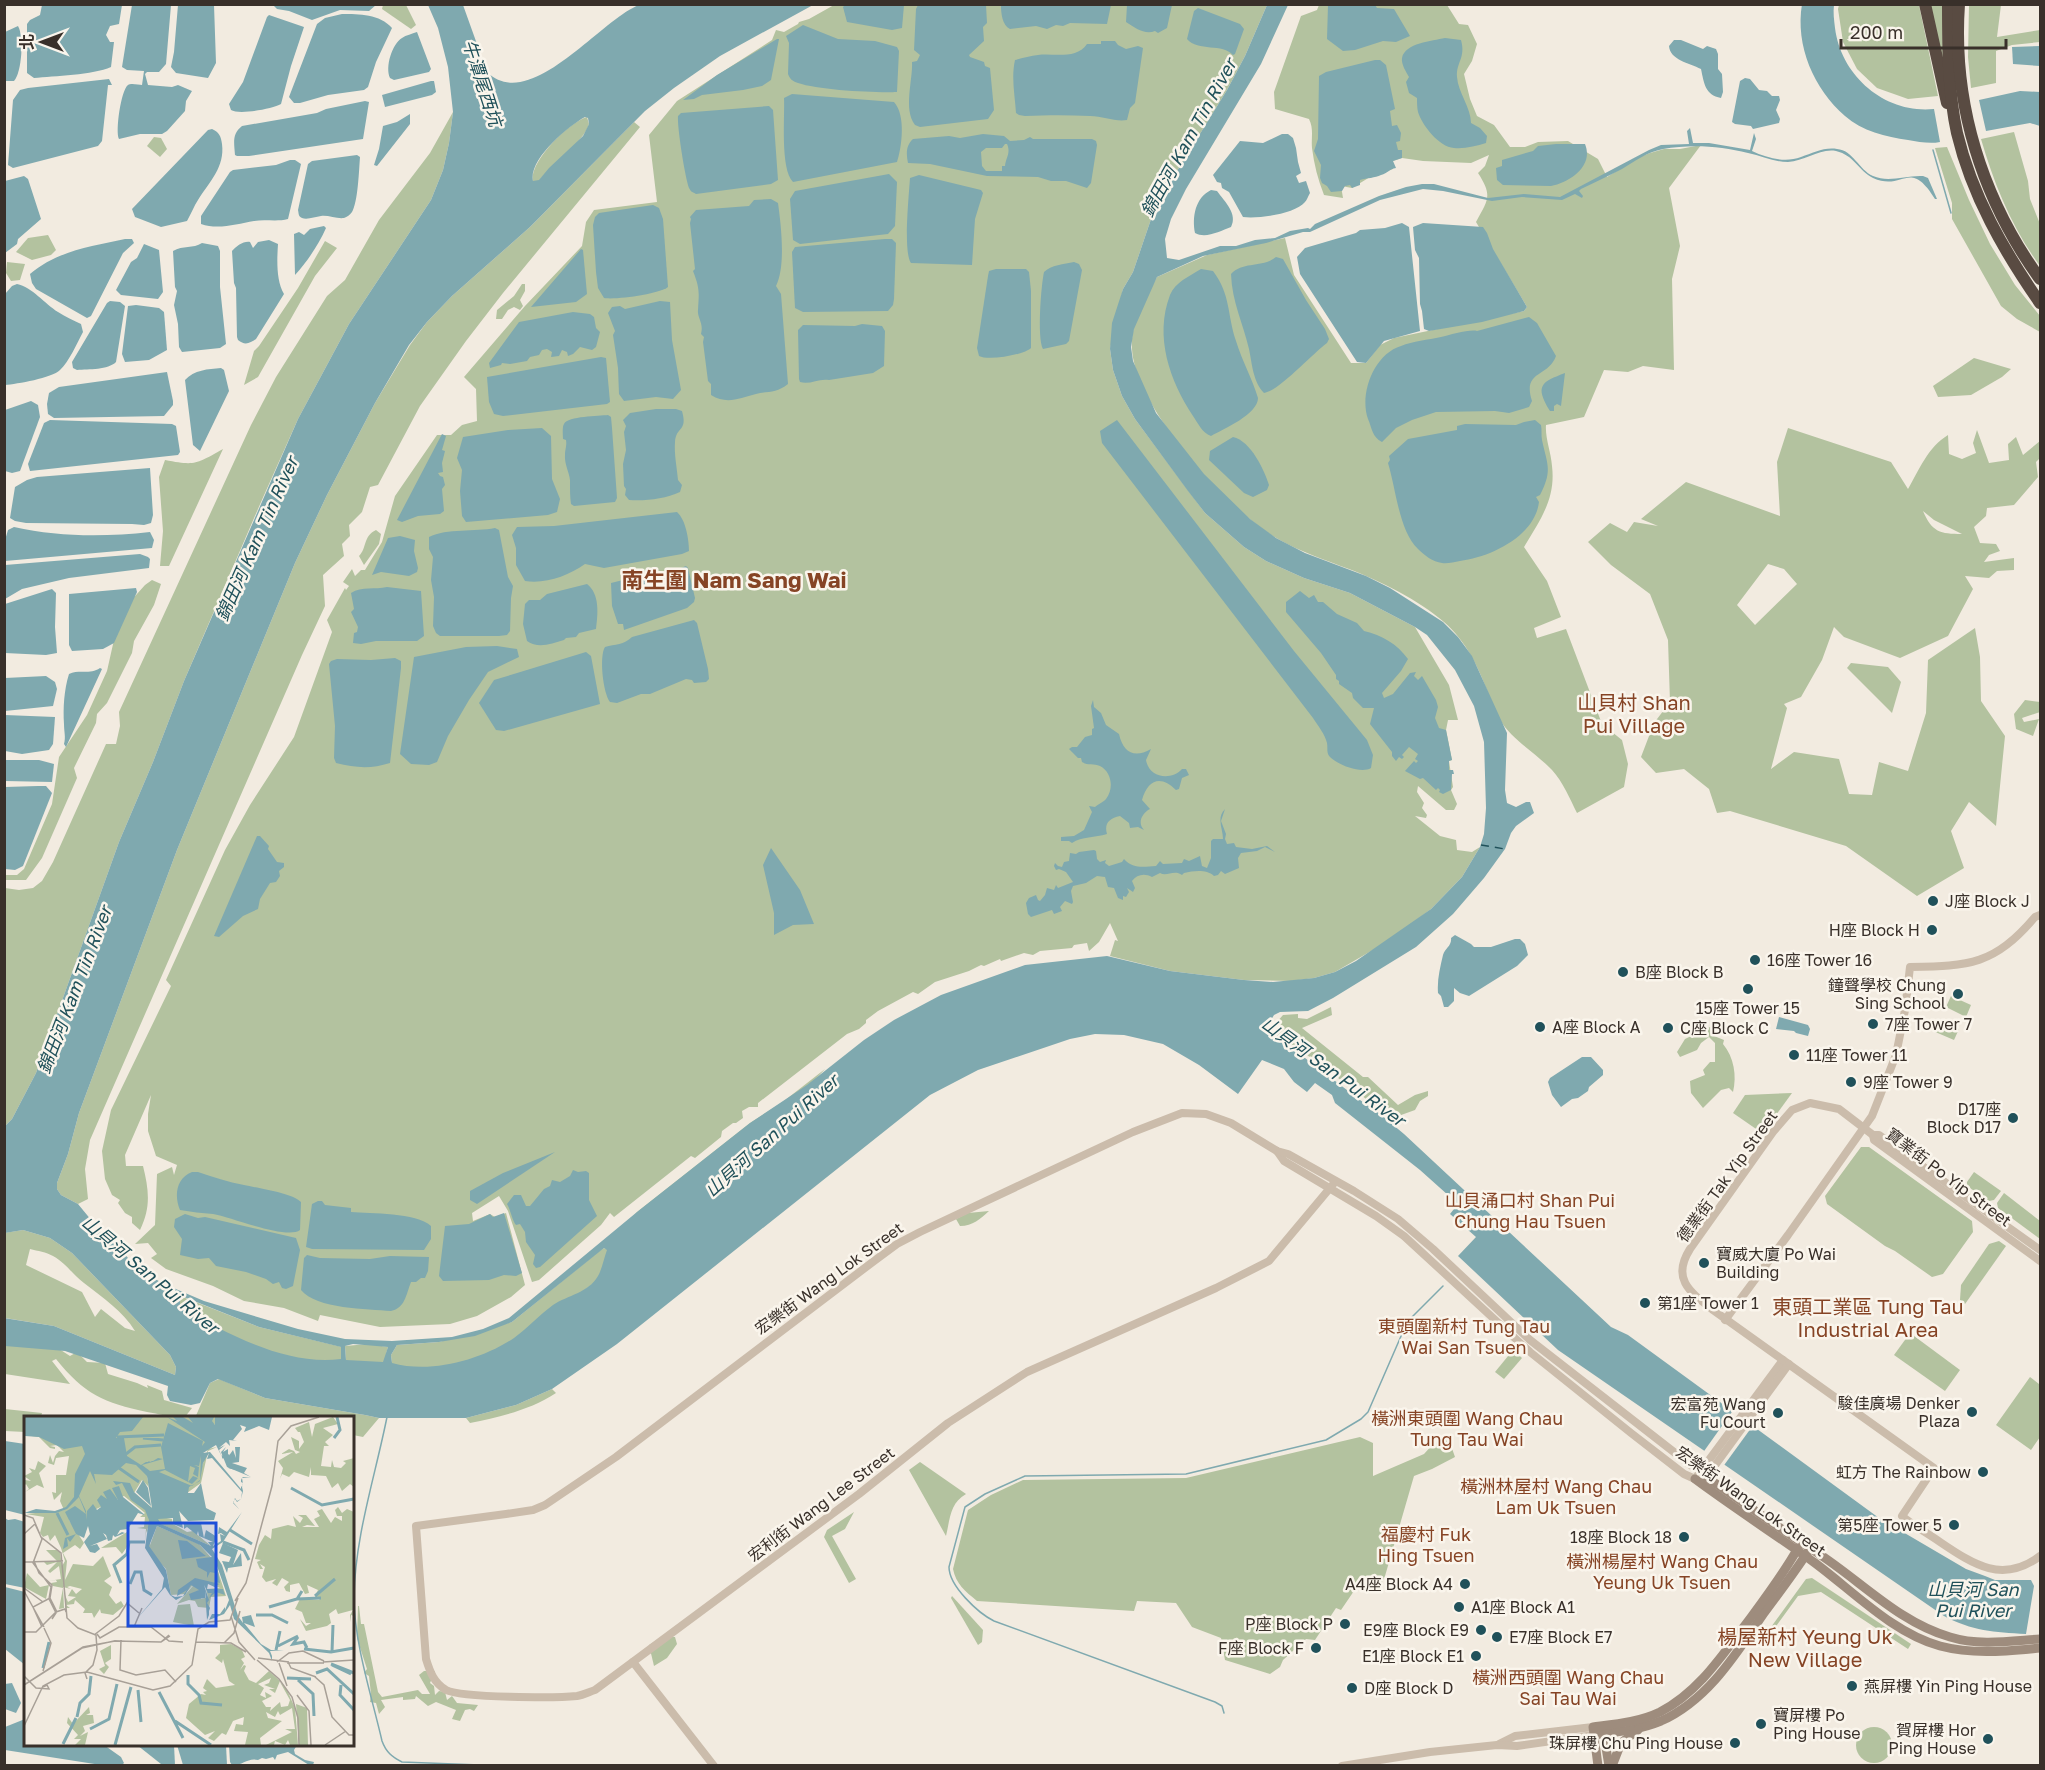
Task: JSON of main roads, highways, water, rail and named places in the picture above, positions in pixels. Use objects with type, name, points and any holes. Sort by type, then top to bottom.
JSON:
[{"type":"highway","points":[[1925,4],[1942,84],[1974,184],[2008,255],[2040,303]]},
{"type":"highway","points":[[1948,4],[1950,72],[1957,133]]},
{"type":"highway","points":[[1959,4],[1959,63],[1967,120],[1976,151],[1987,184],[2000,212],[2040,279]]},
{"type":"main road","name":"宏樂街 Wang Lok Street","points":[[1701,1478],[1803,1550],[1909,1618],[1938,1633],[1963,1640],[1986,1642],[2040,1639]]},
{"type":"main road","name":"宏樂街 Wang Lok Street","points":[[1803,1550],[1901,1628],[1927,1642],[1977,1652],[2040,1648]]},
{"type":"main road","points":[[1610,1766],[1621,1743],[1640,1728],[1683,1709],[1707,1689],[1738,1650],[1803,1550]]},
{"type":"main road","points":[[1598,1730],[1646,1717],[1679,1700],[1691,1690],[1711,1670],[1803,1550]]},
{"type":"main road","points":[[1598,1730],[1640,1728]]},
{"type":"main road","points":[[1598,1730],[1598,1766]]},
{"type":"main road","points":[[1598,1730],[1610,1766]]},
{"type":"water","points":[[1001,4],[1111,5],[1107,24],[1070,23],[1047,29],[1036,26],[1010,29],[1004,22]]},
{"type":"water","points":[[1802,4],[1834,5],[1839,45],[1846,62],[1856,76],[1868,88],[1899,105],[1916,109],[1934,109],[1940,142],[1920,142],[1875,132],[1859,126],[1834,105],[1816,80],[1804,51],[1801,35]]},
{"type":"water","points":[[42,5],[122,5],[119,24],[110,26],[106,35],[110,42],[114,42],[111,67],[84,73],[34,78],[27,73],[27,24],[40,15]]},
{"type":"water","points":[[132,5],[171,5],[166,64],[159,72],[145,74],[148,85],[172,87],[178,85],[192,91],[186,101],[185,111],[167,131],[162,134],[140,134],[119,139],[118,120],[125,88],[133,84],[142,85],[144,71],[127,70],[122,67]]},
{"type":"water","points":[[178,5],[214,5],[216,63],[208,78],[176,73],[171,67]]},
{"type":"water","points":[[273,5],[376,5],[369,11],[340,10],[312,20],[277,9]]},
{"type":"water","points":[[428,5],[463,5],[487,72],[504,82],[523,81],[544,73],[564,60],[623,14],[639,5],[813,5],[720,56],[645,111],[530,227],[452,296],[409,345],[375,403],[295,563],[177,850],[79,1113],[57,1183],[57,1189],[61,1195],[78,1204],[101,1232],[116,1243],[132,1263],[143,1272],[164,1284],[204,1301],[298,1329],[345,1339],[392,1341],[452,1337],[483,1329],[509,1318],[637,1212],[750,1123],[807,1085],[864,1040],[894,1020],[941,995],[1025,965],[1107,956],[1170,971],[1244,980],[1273,982],[1314,978],[1335,972],[1356,961],[1431,909],[1462,877],[1480,847],[1484,834],[1486,808],[1484,742],[1474,706],[1455,670],[1427,635],[1415,627],[1350,593],[1304,578],[1266,561],[1244,547],[1205,513],[1135,419],[1122,396],[1113,370],[1110,349],[1112,323],[1123,289],[1133,272],[1163,184],[1177,171],[1227,90],[1245,56],[1267,5],[1288,5],[1261,64],[1186,189],[1171,219],[1165,239],[1167,258],[1179,260],[1220,246],[1236,246],[1255,240],[1275,238],[1290,231],[1310,229],[1315,224],[1379,196],[1422,184],[1434,184],[1488,198],[1524,194],[1560,197],[1661,145],[1689,144],[1687,131],[1690,128],[1693,143],[1709,143],[1750,150],[1754,133],[1756,139],[1752,151],[1770,158],[1789,160],[1823,150],[1837,149],[1852,156],[1868,173],[1879,178],[1923,176],[1928,178],[1937,199],[1919,180],[1906,178],[1883,181],[1873,178],[1852,159],[1836,151],[1824,151],[1788,162],[1727,149],[1695,146],[1657,150],[1646,155],[1581,189],[1579,191],[1582,198],[1575,194],[1562,200],[1522,197],[1492,201],[1423,189],[1380,200],[1310,232],[1203,256],[1157,277],[1134,329],[1131,347],[1133,361],[1156,413],[1204,474],[1250,519],[1276,538],[1305,553],[1366,576],[1390,588],[1443,622],[1458,637],[1472,656],[1507,733],[1505,790],[1507,803],[1516,807],[1530,802],[1534,813],[1516,826],[1505,849],[1453,914],[1416,947],[1308,1011],[1280,1012],[1274,1015],[1271,1020],[1271,1032],[1404,1134],[1611,1327],[1628,1335],[1879,1518],[1966,1569],[1995,1580],[2031,1580],[2034,1586],[2026,1634],[1974,1628],[1944,1616],[1558,1350],[1458,1256],[1476,1237],[1450,1214],[1458,1204],[1420,1170],[1335,1103],[1332,1095],[1315,1083],[1307,1092],[1294,1082],[1284,1069],[1262,1060],[1238,1094],[1199,1065],[1163,1044],[1124,1035],[1095,1034],[1070,1039],[978,1070],[930,1095],[617,1344],[552,1389],[516,1405],[466,1418],[379,1418],[265,1398],[218,1379],[210,1383],[200,1403],[191,1405],[170,1401],[167,1395],[168,1386],[65,1351],[5,1346],[4,1318],[54,1326],[175,1375],[176,1367],[170,1355],[72,1253],[50,1238],[23,1230],[5,1233],[5,1126],[12,1119],[36,1073],[119,842],[184,681],[298,419],[349,324],[431,200],[443,170],[453,112],[448,67],[438,28]],"holes":[[[585,117],[588,118],[589,124],[583,136],[539,180],[533,181],[533,173],[543,154]],[[604,1248],[607,1250],[594,1282],[553,1305],[501,1346],[471,1358],[439,1366],[407,1366],[392,1363],[391,1355],[397,1345],[439,1342],[475,1336],[512,1322]],[[184,1297],[259,1327],[341,1347],[341,1359],[300,1358],[260,1346],[184,1310],[180,1305],[180,1299]],[[353,1344],[388,1347],[383,1362],[346,1360],[345,1346]]]},
{"type":"water","points":[[845,5],[904,5],[902,28],[892,30],[847,22],[843,7]]},
{"type":"water","points":[[918,5],[986,5],[987,23],[983,27],[984,41],[969,55],[984,62],[985,66],[990,68],[994,110],[988,119],[920,127],[915,125],[911,118],[909,103],[912,62],[917,61],[920,55],[914,50]]},
{"type":"water","points":[[1127,5],[1172,5],[1167,28],[1158,33],[1144,31],[1126,22]]},
{"type":"water","points":[[1328,5],[1375,5],[1377,8],[1394,9],[1410,36],[1396,42],[1383,41],[1355,50],[1343,51],[1327,39]]},
{"type":"water","points":[[1198,8],[1240,24],[1244,29],[1235,54],[1223,49],[1197,45],[1187,39],[1194,11]]},
{"type":"water","points":[[342,14],[375,17],[392,28],[376,62],[368,87],[364,90],[294,103],[289,97],[317,24],[325,18]]},
{"type":"water","points":[[269,15],[304,27],[281,104],[256,111],[231,110],[229,104],[243,82]]},
{"type":"water","points":[[803,25],[838,39],[875,41],[897,47],[899,51],[897,92],[832,89],[798,83],[790,79],[788,74],[789,43],[786,36]]},
{"type":"water","points":[[18,26],[21,45],[19,70],[14,81],[5,81],[5,32]]},
{"type":"water","points":[[417,32],[431,69],[429,72],[394,80],[390,78],[388,68],[392,50],[398,41]]},
{"type":"water","points":[[1445,38],[1461,40],[1458,83],[1471,123],[1487,136],[1486,143],[1458,148],[1443,144],[1423,123],[1418,112],[1417,98],[1409,93],[1406,82],[1409,77],[1402,60],[1404,53],[1413,46]]},
{"type":"water","points":[[779,39],[771,80],[762,86],[683,100],[717,75]]},
{"type":"water","points":[[1674,40],[1681,40],[1703,49],[1707,46],[1716,49],[1718,69],[1722,74],[1721,98],[1708,91],[1701,69],[1673,55],[1669,46]]},
{"type":"water","points":[[1101,41],[1115,41],[1126,49],[1138,46],[1143,48],[1135,103],[1130,108],[1127,120],[1095,116],[1025,116],[1016,113],[1013,80],[1015,60],[1038,55],[1071,54],[1087,44],[1101,44]]},
{"type":"water","points":[[2040,46],[2040,66],[2013,64],[2012,47]]},
{"type":"water","points":[[1380,60],[1386,65],[1395,109],[1390,111],[1392,126],[1397,125],[1401,133],[1400,141],[1396,142],[1398,150],[1402,150],[1402,158],[1393,161],[1396,168],[1376,177],[1360,180],[1360,185],[1352,188],[1350,185],[1345,186],[1342,191],[1331,192],[1322,183],[1321,165],[1314,151],[1318,139],[1319,76],[1326,72]]},
{"type":"water","points":[[1745,78],[1750,79],[1759,90],[1767,91],[1772,96],[1779,96],[1780,100],[1776,110],[1780,119],[1779,123],[1753,129],[1751,126],[1732,122],[1740,81]]},
{"type":"water","points":[[109,79],[112,85],[108,85],[102,141],[98,146],[13,168],[8,165],[13,100],[20,90]]},
{"type":"water","points":[[434,81],[436,92],[432,95],[385,107],[382,95]]},
{"type":"water","points":[[2020,91],[2040,92],[2040,126],[2030,123],[1986,131],[1979,100]]},
{"type":"water","points":[[792,94],[894,102],[902,123],[897,162],[793,182],[786,166],[784,142],[784,98]]},
{"type":"water","points":[[365,101],[369,102],[363,139],[249,156],[235,155],[235,135],[242,126],[317,113]]},
{"type":"water","points":[[769,106],[773,110],[778,180],[771,184],[696,194],[691,191],[683,163],[678,116],[681,113]]},
{"type":"water","points":[[410,114],[410,124],[377,166],[374,165],[383,126],[397,122]]},
{"type":"water","points":[[212,129],[221,139],[221,160],[216,174],[187,221],[161,227],[135,217],[132,209],[208,130]]},
{"type":"water","points":[[983,134],[1004,136],[1010,141],[1030,137],[1033,139],[1092,139],[1097,145],[1091,183],[1087,188],[1066,181],[1051,181],[1038,177],[987,176],[930,164],[908,163],[907,150],[913,139],[949,136],[960,138]],"holes":[[[1007,144],[1008,153],[1002,171],[986,171],[982,166],[981,152],[986,148],[1002,148]]]},
{"type":"water","points":[[1282,134],[1288,134],[1293,138],[1301,173],[1296,176],[1299,183],[1306,181],[1310,193],[1300,206],[1285,213],[1243,217],[1229,192],[1222,188],[1221,183],[1217,182],[1213,175],[1240,141],[1263,143]]},
{"type":"water","points":[[1585,144],[1587,152],[1583,166],[1579,172],[1566,181],[1551,186],[1503,185],[1497,180],[1496,168],[1502,166],[1502,160],[1533,151],[1538,146]]},
{"type":"water","points":[[357,155],[360,157],[358,186],[352,212],[345,218],[324,216],[302,218],[298,210],[308,164],[312,161]]},
{"type":"water","points":[[290,160],[301,164],[288,219],[258,220],[221,226],[201,224],[201,216],[230,172],[276,165]]},
{"type":"water","points":[[889,174],[897,182],[895,226],[888,234],[800,244],[793,240],[790,199],[795,191]]},
{"type":"water","points":[[919,175],[981,190],[983,193],[975,219],[972,265],[911,263],[907,247],[910,178]]},
{"type":"water","points":[[24,176],[28,179],[41,219],[5,253],[5,181]]},
{"type":"water","points":[[1211,190],[1217,191],[1227,204],[1232,213],[1233,222],[1231,227],[1218,232],[1199,235],[1195,233],[1194,227],[1196,208],[1201,198]]},
{"type":"water","points":[[771,199],[778,203],[780,222],[782,257],[776,286],[781,294],[788,384],[773,391],[734,400],[723,400],[711,395],[711,384],[708,381],[704,337],[701,334],[702,327],[698,313],[697,282],[693,271],[695,269],[690,217],[696,210],[749,206],[754,200]]},
{"type":"water","points":[[653,205],[659,208],[663,219],[668,287],[637,296],[604,298],[598,288],[596,272],[593,225],[595,217],[599,213]]},
{"type":"water","points":[[1402,223],[1409,227],[1420,331],[1384,341],[1366,363],[1357,362],[1300,274],[1297,257],[1305,248],[1360,230],[1385,228]]},
{"type":"water","points":[[1423,223],[1483,227],[1493,249],[1527,307],[1524,311],[1482,322],[1429,331],[1424,329],[1420,304],[1419,258],[1415,250],[1413,227]]},
{"type":"water","points":[[324,226],[326,228],[316,246],[295,275],[294,234],[299,232],[304,235],[310,229]]},
{"type":"water","points":[[132,239],[134,243],[123,253],[91,316],[87,318],[36,289],[32,283],[30,274],[52,260],[75,250]]},
{"type":"water","points":[[892,239],[896,243],[894,299],[888,311],[803,312],[795,308],[792,252],[795,247]]},
{"type":"water","points":[[269,240],[278,244],[278,276],[284,294],[256,339],[250,343],[243,343],[237,337],[236,288],[232,251],[245,242],[250,242],[253,248],[258,242]]},
{"type":"water","points":[[202,243],[218,246],[220,251],[220,287],[226,344],[220,348],[182,352],[179,347],[174,305],[177,291],[173,251]]},
{"type":"water","points":[[144,244],[159,250],[163,292],[158,299],[121,295],[116,290]]},
{"type":"water","points":[[581,249],[583,250],[587,294],[576,302],[531,307]]},
{"type":"water","points":[[1276,257],[1283,259],[1329,339],[1287,379],[1264,393],[1257,383],[1233,294],[1231,274],[1241,267]]},
{"type":"water","points":[[1074,262],[1079,264],[1082,270],[1069,341],[1066,344],[1043,349],[1040,323],[1044,272],[1054,266]]},
{"type":"water","points":[[1026,269],[1029,272],[1031,291],[1031,348],[998,358],[979,356],[977,348],[989,271]]},
{"type":"water","points":[[1201,269],[1213,271],[1223,288],[1236,341],[1258,398],[1257,404],[1247,415],[1211,436],[1200,428],[1177,388],[1164,343],[1165,311],[1172,290]]},
{"type":"water","points":[[17,284],[33,292],[58,312],[81,324],[83,332],[67,362],[56,373],[5,385],[5,294]]},
{"type":"water","points":[[110,301],[120,302],[125,306],[116,362],[98,369],[77,370],[73,368],[72,362]]},
{"type":"water","points":[[660,301],[670,302],[672,340],[681,390],[673,399],[656,397],[624,401],[619,394],[613,335],[615,331],[608,313],[612,307],[620,306],[625,309]]},
{"type":"water","points":[[128,306],[159,308],[164,312],[167,350],[149,360],[125,362],[122,354]]},
{"type":"water","points":[[573,312],[590,314],[594,317],[596,328],[600,332],[596,347],[592,350],[580,347],[568,356],[567,352],[562,350],[559,356],[551,357],[552,352],[547,349],[542,350],[539,355],[530,357],[527,361],[502,363],[490,368],[489,363],[519,322]]},
{"type":"water","points":[[1529,317],[1537,323],[1556,356],[1552,363],[1530,384],[1532,401],[1529,407],[1509,413],[1495,411],[1436,412],[1396,428],[1382,442],[1376,438],[1366,409],[1367,387],[1376,366],[1391,350],[1410,343],[1465,331],[1477,331]]},
{"type":"water","points":[[862,324],[882,326],[885,331],[884,366],[873,373],[807,383],[800,382],[798,330],[803,325],[855,326]]},
{"type":"water","points":[[606,358],[610,402],[607,404],[503,416],[494,414],[489,402],[487,377]]},
{"type":"water","points":[[221,368],[224,370],[229,391],[200,451],[193,445],[185,380],[197,372]]},
{"type":"water","points":[[167,372],[173,405],[164,416],[54,418],[48,414],[49,393],[59,387]]},
{"type":"water","points":[[1565,373],[1561,406],[1557,404],[1554,406],[1554,411],[1550,411],[1542,395],[1543,386],[1551,379]]},
{"type":"water","points":[[31,401],[38,405],[40,417],[20,471],[12,473],[5,471],[5,410]]},
{"type":"water","points":[[656,409],[682,411],[684,422],[677,433],[675,447],[678,480],[682,485],[680,492],[655,499],[629,500],[625,495],[624,486],[626,426],[623,420],[630,413]]},
{"type":"water","points":[[608,415],[611,417],[617,498],[615,502],[574,506],[571,504],[563,425],[571,419]]},
{"type":"water","points":[[50,420],[172,424],[176,426],[180,452],[178,455],[30,471],[28,464],[44,423]]},
{"type":"water","points":[[1117,420],[1294,651],[1367,740],[1373,755],[1371,768],[1362,770],[1350,768],[1338,763],[1329,755],[1325,736],[1313,718],[1102,443],[1100,431]]},
{"type":"water","points":[[1535,420],[1541,425],[1548,473],[1540,495],[1536,497],[1539,502],[1536,514],[1529,525],[1510,543],[1472,559],[1444,563],[1423,554],[1406,532],[1402,521],[1388,463],[1389,456],[1408,439],[1457,430],[1457,426],[1465,424],[1516,425]]},
{"type":"water","points":[[542,428],[551,436],[552,479],[560,499],[557,512],[548,515],[466,522],[462,516],[460,491],[462,470],[457,458],[463,437],[508,430]]},
{"type":"water","points":[[442,434],[446,436],[442,450],[445,451],[442,463],[443,472],[438,473],[443,477],[445,485],[442,489],[444,511],[440,514],[418,516],[402,522],[397,520]]},
{"type":"water","points":[[1233,437],[1246,444],[1251,450],[1269,485],[1267,490],[1253,497],[1244,493],[1209,460],[1210,451]]},
{"type":"water","points":[[150,468],[153,515],[151,523],[144,525],[26,523],[10,518],[15,487],[27,480],[37,477]]},
{"type":"water","points":[[677,512],[685,525],[688,541],[689,551],[682,554],[604,568],[585,564],[564,575],[533,582],[525,581],[516,565],[516,548],[512,535],[517,527],[554,526]]},
{"type":"water","points":[[14,527],[47,533],[82,535],[150,532],[154,540],[152,548],[5,561],[5,540],[8,530]]},
{"type":"water","points":[[495,528],[499,530],[508,577],[513,586],[510,631],[507,635],[499,636],[440,636],[433,626],[434,597],[431,580],[433,557],[429,549],[429,537],[444,532]]},
{"type":"water","points":[[400,536],[415,540],[417,572],[409,576],[381,572],[372,575],[388,538]]},
{"type":"water","points":[[140,554],[150,559],[149,568],[69,578],[22,589],[5,599],[5,565]]},
{"type":"water","points":[[686,566],[695,598],[687,608],[624,630],[623,624],[618,624],[612,606],[611,583],[631,578],[651,580]]},
{"type":"water","points":[[587,584],[596,599],[596,629],[549,644],[536,645],[527,641],[523,624],[525,604],[529,600],[540,600],[547,594]]},
{"type":"water","points":[[387,587],[421,591],[424,636],[417,641],[353,643],[354,633],[357,632],[358,627],[351,612],[354,609],[351,593]]},
{"type":"water","points":[[136,588],[137,592],[114,643],[103,649],[72,651],[69,645],[69,594]]},
{"type":"water","points":[[52,589],[56,593],[57,653],[46,655],[5,653],[5,604]]},
{"type":"water","points":[[1300,591],[1309,598],[1314,595],[1318,602],[1323,602],[1337,614],[1357,623],[1364,631],[1389,641],[1408,659],[1382,693],[1384,698],[1393,694],[1410,673],[1416,672],[1414,676],[1418,680],[1422,676],[1436,700],[1438,707],[1435,718],[1439,728],[1446,730],[1452,760],[1449,761],[1449,770],[1453,770],[1454,774],[1452,774],[1451,790],[1443,794],[1423,778],[1420,779],[1405,771],[1414,761],[1416,763],[1418,761],[1415,759],[1418,754],[1409,747],[1402,755],[1404,757],[1402,759],[1399,757],[1396,761],[1392,756],[1392,752],[1370,724],[1374,708],[1363,708],[1353,698],[1352,693],[1339,684],[1336,675],[1321,653],[1286,612],[1286,602]]},
{"type":"water","points":[[694,620],[697,623],[708,669],[709,679],[706,682],[694,683],[686,679],[650,694],[641,694],[617,703],[610,702],[605,691],[603,674],[602,658],[605,647]]},
{"type":"water","points":[[497,646],[517,649],[519,657],[488,672],[448,736],[437,762],[429,765],[411,764],[400,754],[414,657],[466,647]]},
{"type":"water","points":[[586,652],[591,656],[600,704],[504,731],[496,730],[479,703],[494,680]]},
{"type":"water","points":[[395,658],[401,661],[401,668],[390,763],[363,767],[336,763],[329,664],[337,659]]},
{"type":"water","points":[[102,669],[66,747],[64,744],[64,705],[69,674]]},
{"type":"water","points":[[46,676],[55,682],[57,689],[53,706],[5,711],[5,678]]},
{"type":"water","points":[[1093,700],[1094,707],[1101,713],[1106,725],[1119,734],[1126,749],[1139,753],[1151,749],[1146,760],[1151,771],[1167,776],[1186,769],[1189,775],[1182,778],[1179,789],[1176,790],[1160,781],[1148,787],[1142,800],[1150,809],[1141,818],[1144,830],[1138,827],[1130,828],[1129,823],[1120,816],[1108,822],[1107,834],[1080,839],[1072,843],[1061,841],[1061,837],[1074,836],[1084,830],[1092,812],[1089,806],[1095,807],[1109,795],[1111,786],[1107,772],[1098,765],[1082,762],[1081,758],[1069,749],[1077,747],[1085,737],[1092,735],[1094,728],[1091,706]]},
{"type":"water","points":[[5,715],[55,717],[53,744],[49,750],[22,754],[5,751]]},
{"type":"water","points":[[5,760],[39,760],[54,764],[52,782],[5,781]]},
{"type":"water","points":[[46,786],[52,793],[23,866],[15,870],[5,869],[5,787]]},
{"type":"water","points":[[1225,809],[1221,821],[1227,844],[1234,843],[1236,847],[1252,849],[1267,846],[1275,852],[1265,847],[1257,851],[1241,853],[1238,858],[1239,868],[1225,874],[1221,871],[1214,876],[1200,871],[1182,875],[1160,873],[1152,877],[1139,876],[1132,881],[1135,888],[1133,892],[1127,888],[1129,892],[1126,897],[1123,896],[1123,900],[1118,898],[1114,888],[1108,887],[1105,877],[1097,876],[1086,883],[1073,886],[1071,891],[1073,902],[1072,904],[1065,901],[1060,907],[1062,911],[1054,914],[1052,910],[1031,917],[1028,914],[1026,903],[1029,898],[1036,895],[1040,901],[1047,888],[1054,890],[1056,885],[1058,888],[1073,882],[1066,872],[1056,870],[1054,866],[1055,863],[1062,867],[1064,862],[1069,861],[1070,853],[1094,850],[1097,859],[1100,862],[1106,860],[1105,863],[1109,866],[1122,862],[1124,859],[1135,866],[1143,867],[1156,866],[1160,861],[1163,864],[1182,863],[1184,859],[1189,861],[1200,856],[1202,866],[1207,868],[1211,858],[1211,841],[1223,839],[1220,820]]},
{"type":"water","points":[[257,836],[260,836],[269,846],[268,849],[277,862],[284,863],[284,867],[279,871],[280,876],[276,882],[270,883],[260,899],[258,909],[243,916],[219,937],[214,936]]},
{"type":"water","points":[[771,848],[800,890],[814,924],[793,925],[774,935],[774,913],[763,865]]},
{"type":"water","points":[[1455,935],[1474,947],[1491,947],[1520,939],[1525,944],[1528,955],[1517,966],[1469,996],[1454,988],[1454,1001],[1448,1007],[1444,1007],[1438,993],[1439,974],[1444,953],[1451,938]]},
{"type":"water","points":[[1779,1017],[1808,1025],[1810,1029],[1808,1036],[1794,1031],[1776,1029]]},
{"type":"water","points":[[1582,1057],[1591,1057],[1603,1070],[1603,1075],[1589,1087],[1588,1091],[1561,1107],[1552,1095],[1548,1082],[1550,1078]]},
{"type":"water","points":[[555,1152],[477,1204],[470,1200],[470,1191],[503,1173]]},
{"type":"water","points":[[573,1170],[589,1173],[589,1200],[597,1216],[540,1267],[536,1268],[533,1264],[535,1255],[526,1242],[525,1232],[520,1224],[516,1225],[507,1204],[514,1195],[521,1195],[526,1206],[530,1206],[544,1189],[550,1186],[552,1180],[560,1182],[570,1176]]},
{"type":"water","points":[[192,1172],[274,1191],[297,1199],[301,1202],[300,1230],[283,1232],[213,1214],[180,1210],[177,1199],[178,1188],[183,1178]]},
{"type":"water","points":[[322,1201],[325,1205],[351,1208],[351,1212],[393,1214],[424,1221],[431,1226],[431,1239],[424,1250],[312,1249],[306,1247],[312,1204]]},
{"type":"water","points":[[504,1213],[522,1273],[489,1280],[443,1281],[439,1276],[445,1226],[469,1224],[490,1214],[493,1217]]},
{"type":"water","points":[[185,1214],[296,1238],[300,1250],[293,1286],[282,1288],[279,1282],[273,1284],[246,1272],[216,1266],[209,1258],[198,1259],[180,1255],[182,1239],[174,1227],[175,1219]]},
{"type":"water","points":[[307,1255],[320,1258],[370,1259],[390,1256],[429,1257],[428,1271],[425,1278],[411,1282],[404,1300],[396,1309],[391,1311],[343,1307],[318,1301],[301,1290],[304,1258]]},
{"type":"water","points":[[5,1441],[24,1444],[24,1515],[5,1510]]},
{"type":"water","points":[[5,1518],[24,1522],[24,1588],[5,1584]]},
{"type":"water","points":[[5,1587],[24,1592],[24,1664],[5,1649]]},
{"type":"water","points":[[12,1683],[21,1703],[16,1713],[5,1709],[5,1684]]},
{"type":"water","points":[[24,1719],[24,1746],[105,1746],[121,1757],[124,1763],[122,1765],[101,1765],[5,1750],[5,1727]]},
{"type":"water","points":[[138,1746],[174,1746],[175,1765],[161,1764]]},
{"type":"water","points":[[177,1746],[226,1746],[227,1765],[183,1765]]},
{"type":"water","points":[[229,1746],[296,1746],[295,1754],[314,1762],[313,1765],[309,1765],[288,1752],[277,1755],[275,1760],[273,1757],[262,1758],[232,1765]]},
{"type":"waterway","points":[[1933,150],[1951,213]]},
{"type":"waterway","points":[[1224,1713],[1222,1706],[1215,1702],[994,1621],[980,1612],[959,1590],[950,1574],[949,1567],[965,1507],[985,1494],[1025,1476],[1186,1474],[1326,1440],[1361,1419],[1368,1412],[1405,1327],[1443,1286]]},
{"type":"waterway","points":[[387,1417],[362,1529],[354,1597],[360,1651],[382,1741],[390,1754],[402,1762],[506,1766]]},
{"type":"place","name":"J座 Block J","points":[[1933,901]]},
{"type":"place","name":"H座 Block H","points":[[1932,930]]},
{"type":"place","name":"16座 Tower 16","points":[[1755,960]]},
{"type":"place","name":"B座 Block B","points":[[1623,972]]},
{"type":"place","name":"15座 Tower 15","points":[[1748,989]]},
{"type":"place","name":"鐘聲學校 Chung Sing School","points":[[1958,994]]},
{"type":"place","name":"7座 Tower 7","points":[[1873,1024]]},
{"type":"place","name":"A座 Block A","points":[[1540,1027]]},
{"type":"place","name":"C座 Block C","points":[[1668,1028]]},
{"type":"place","name":"11座 Tower 11","points":[[1794,1055]]},
{"type":"place","name":"9座 Tower 9","points":[[1851,1082]]},
{"type":"place","name":"D17座 Block D17","points":[[2013,1118]]},
{"type":"place","name":"寶威大廈 Po Wai Building","points":[[1704,1263]]},
{"type":"place","name":"第1座 Tower 1","points":[[1645,1303]]},
{"type":"place","name":"駿佳廣場 Denker Plaza","points":[[1972,1412]]},
{"type":"place","name":"宏富苑 Wang Fu Court","points":[[1778,1413]]},
{"type":"place","name":"虹方 The Rainbow","points":[[1983,1472]]},
{"type":"place","name":"第5座 Tower 5","points":[[1954,1525]]},
{"type":"place","name":"18座 Block 18","points":[[1684,1537]]},
{"type":"place","name":"A4座 Block A4","points":[[1465,1584]]},
{"type":"place","name":"A1座 Block A1","points":[[1459,1607]]},
{"type":"place","name":"P座 Block P","points":[[1345,1624]]},
{"type":"place","name":"E9座 Block E9","points":[[1481,1630]]},
{"type":"place","name":"E7座 Block E7","points":[[1497,1637]]},
{"type":"place","name":"F座 Block F","points":[[1316,1648]]},
{"type":"place","name":"E1座 Block E1","points":[[1476,1656]]},
{"type":"place","name":"燕屏樓 Yin Ping House","points":[[1852,1686]]},
{"type":"place","name":"D座 Block D","points":[[1352,1688]]},
{"type":"place","name":"寶屏樓 Po Ping House","points":[[1761,1724]]},
{"type":"place","name":"賀屏樓 Hor Ping House","points":[[1988,1739]]},
{"type":"place","name":"珠屏樓 Chu Ping House","points":[[1735,1743]]},
{"type":"district","name":"南生圍 Nam Sang Wai","points":[[734,580]]},
{"type":"district","name":"山貝村 Shan Pui Village","points":[[1634,714]]},
{"type":"district","name":"山貝涌口村 Shan Pui Chung Hau Tsuen","points":[[1530,1211]]},
{"type":"district","name":"東頭工業區 Tung Tau Industrial Area","points":[[1868,1318]]},
{"type":"district","name":"東頭圍新村 Tung Tau Wai San Tsuen","points":[[1464,1337]]},
{"type":"district","name":"橫洲東頭圍 Wang Chau Tung Tau Wai","points":[[1467,1429]]},
{"type":"district","name":"橫洲林屋村 Wang Chau Lam Uk Tsuen","points":[[1556,1497]]},
{"type":"district","name":"福慶村 Fuk Hing Tsuen","points":[[1426,1546]]},
{"type":"district","name":"橫洲楊屋村 Wang Chau Yeung Uk Tsuen","points":[[1662,1572]]},
{"type":"district","name":"楊屋新村 Yeung Uk New Village","points":[[1805,1648]]},
{"type":"district","name":"橫洲西頭圍 Wang Chau Sai Tau Wai","points":[[1568,1688]]},
{"type":"water label","name":"牛潭尾西坑","points":[[482,83]]},
{"type":"water label","name":"錦田河 Kam Tin River","points":[[1189,138]]},
{"type":"water label","name":"錦田河 Kam Tin River","points":[[257,539]]},
{"type":"water label","name":"錦田河 Kam Tin River","points":[[75,990]]},
{"type":"water label","name":"山貝河 San Pui River","points":[[1333,1072]]},
{"type":"water label","name":"山貝河 San Pui River","points":[[772,1136]]},
{"type":"water label","name":"山貝河 San Pui River","points":[[150,1275]]},
{"type":"water label","name":"山貝河 San Pui River","points":[[1973,1600]]}]
